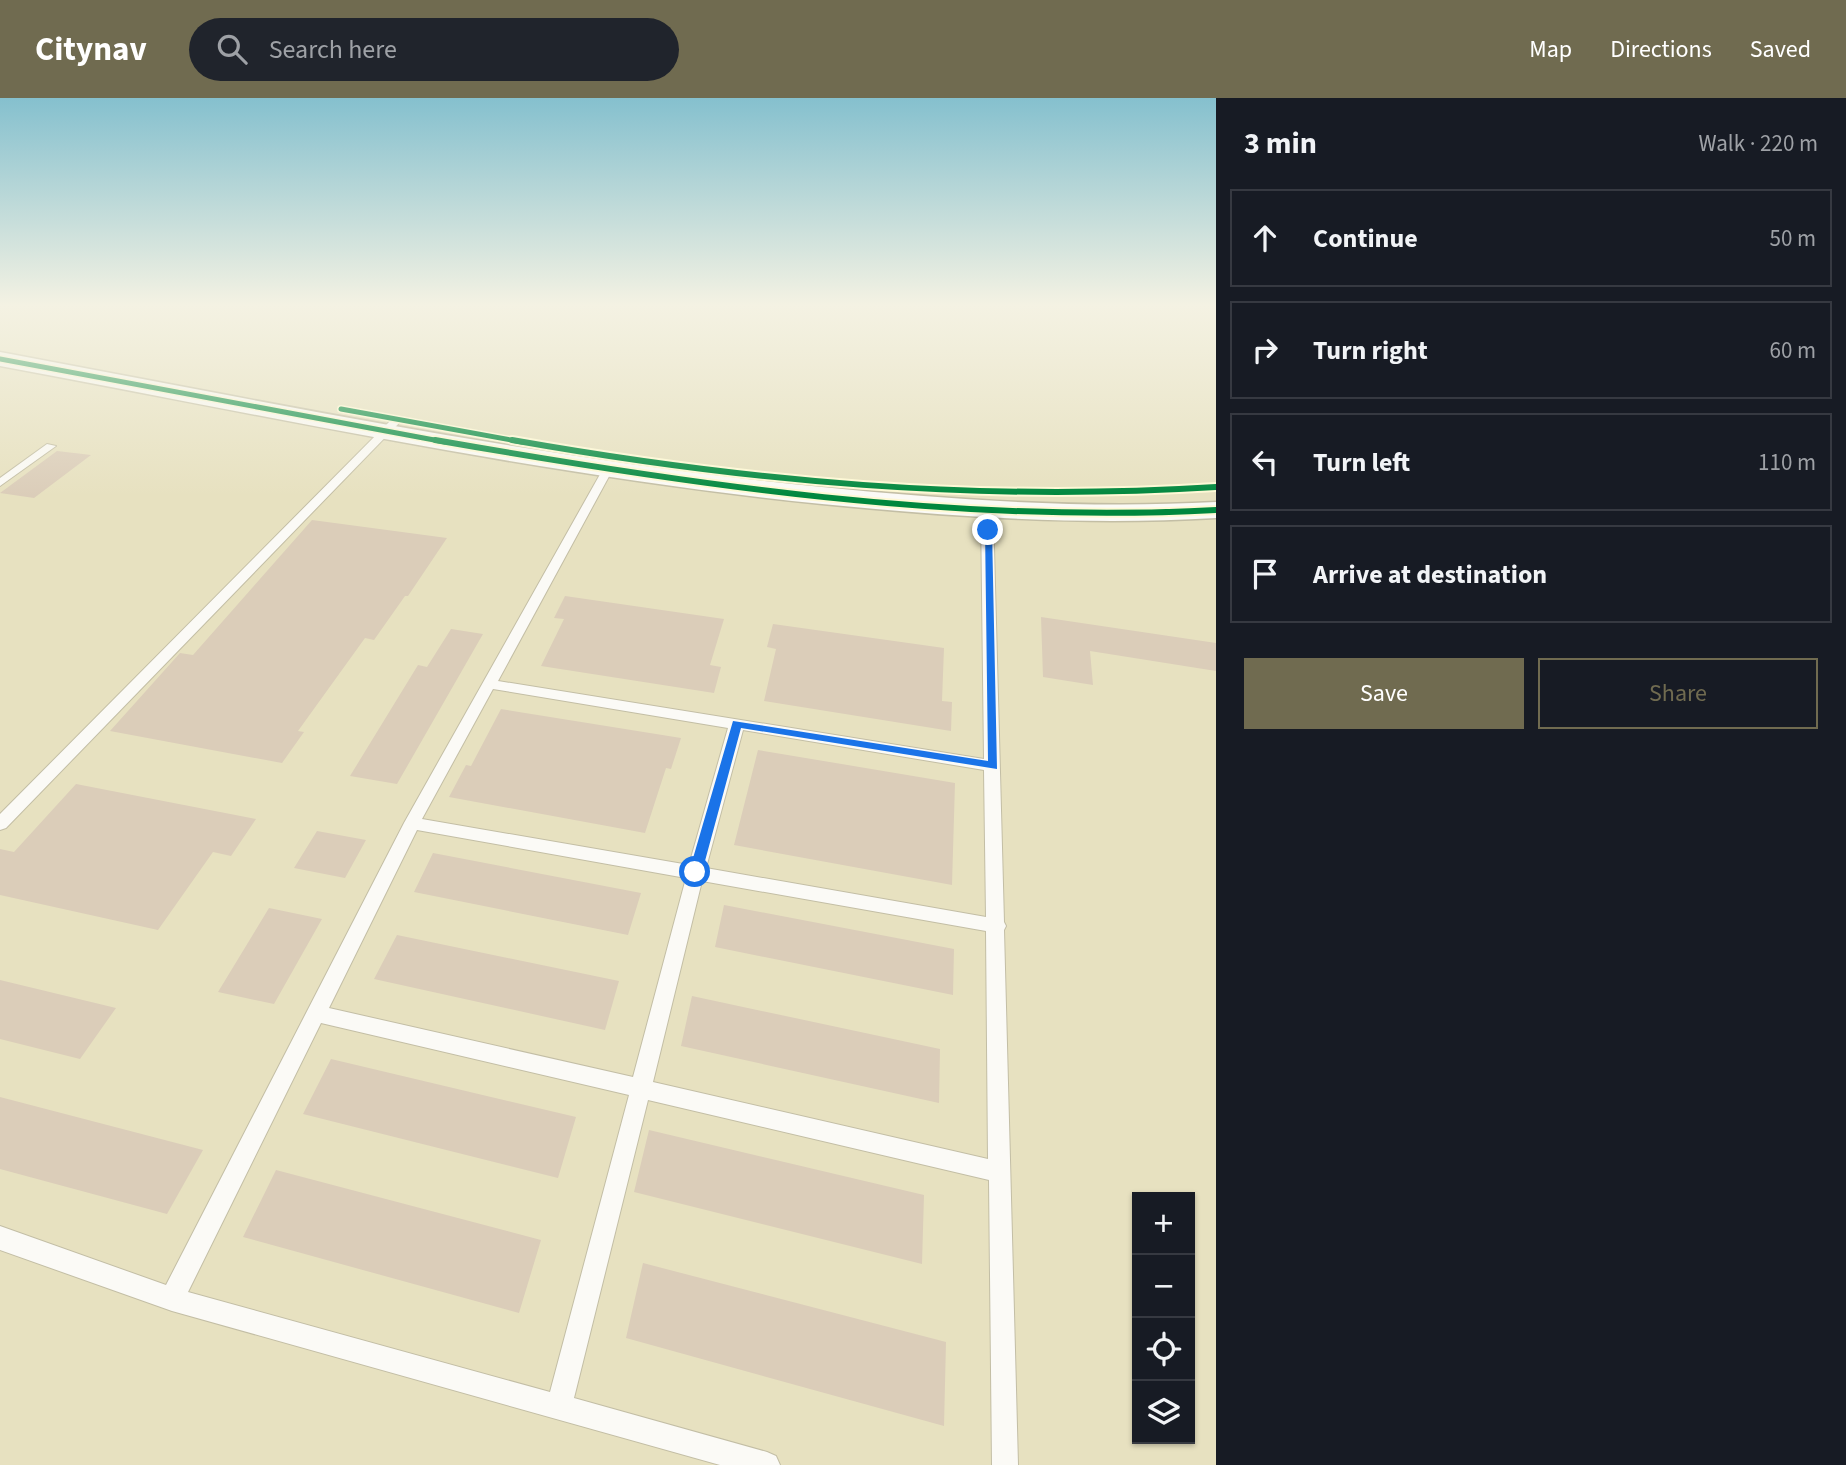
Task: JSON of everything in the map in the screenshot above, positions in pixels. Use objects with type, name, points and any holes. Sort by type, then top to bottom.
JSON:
[{"type":"main road","points":[[53,368],[392,424],[677,467],[816,482],[1021,494],[1123,494],[1216,487]]},
{"type":"main road","points":[[102,368],[608,469],[670,479],[800,494],[987,510],[1146,515],[1216,510]]},
{"type":"lane","points":[[0,824],[392,424]]},
{"type":"lane","points":[[0,483],[51,446]]},
{"type":"lane","points":[[172,1299],[412,823],[608,469]]},
{"type":"lane","points":[[987,510],[997,926],[1005,1465]]},
{"type":"lane","points":[[489,684],[993,766]]},
{"type":"lane","points":[[559,1407],[695,872],[737,724]]},
{"type":"lane","points":[[412,823],[997,926]]},
{"type":"lane","points":[[316,1013],[1000,1172]]},
{"type":"lane","points":[[0,1238],[172,1299],[767,1465]]},
{"type":"building","points":[[57,451],[91,455],[34,498],[0,493]]},
{"type":"building","points":[[312,520],[447,538],[374,640],[365,638],[298,731],[304,732],[282,763],[110,731],[180,653],[193,655]]},
{"type":"building","points":[[565,596],[724,619],[710,665],[721,667],[714,693],[541,666],[564,619],[554,618]]},
{"type":"building","points":[[1041,617],[1216,643],[1216,671],[1090,651],[1093,685],[1043,677]]},
{"type":"building","points":[[773,624],[944,648],[942,701],[952,702],[951,731],[764,701],[776,649],[767,647]]},
{"type":"building","points":[[451,629],[483,634],[397,784],[350,776],[418,665],[427,667]]},
{"type":"building","points":[[501,709],[681,738],[671,769],[666,768],[645,833],[449,797],[466,765],[471,766]]},
{"type":"building","points":[[758,750],[955,783],[952,885],[734,845]]},
{"type":"building","points":[[76,784],[256,819],[231,856],[213,852],[158,930],[0,895],[0,849],[14,852]]},
{"type":"building","points":[[317,831],[366,840],[345,878],[294,868]]},
{"type":"building","points":[[433,853],[641,893],[628,935],[414,892]]},
{"type":"building","points":[[724,905],[954,949],[953,995],[715,947]]},
{"type":"building","points":[[269,908],[322,919],[274,1004],[218,992]]},
{"type":"building","points":[[397,935],[619,981],[605,1030],[374,979]]},
{"type":"building","points":[[0,980],[116,1008],[80,1059],[0,1039]]},
{"type":"building","points":[[692,996],[940,1049],[939,1103],[681,1046]]},
{"type":"building","points":[[331,1059],[576,1117],[558,1178],[303,1114]]},
{"type":"building","points":[[0,1097],[203,1150],[167,1214],[0,1169]]},
{"type":"building","points":[[649,1130],[924,1195],[922,1264],[634,1192]]},
{"type":"building","points":[[276,1170],[541,1240],[519,1313],[243,1237]]},
{"type":"building","points":[[643,1263],[946,1342],[944,1426],[626,1338]]},
{"type":"cycle path","points":[[47,368],[547,459],[767,490],[919,505],[1046,512],[1216,510]]},
{"type":"cycle path","points":[[341,409],[634,461],[810,483],[946,492],[1013,493],[1216,487]]},
{"type":"route","points":[[695,872],[737,724],[993,766],[988,530]]}]
